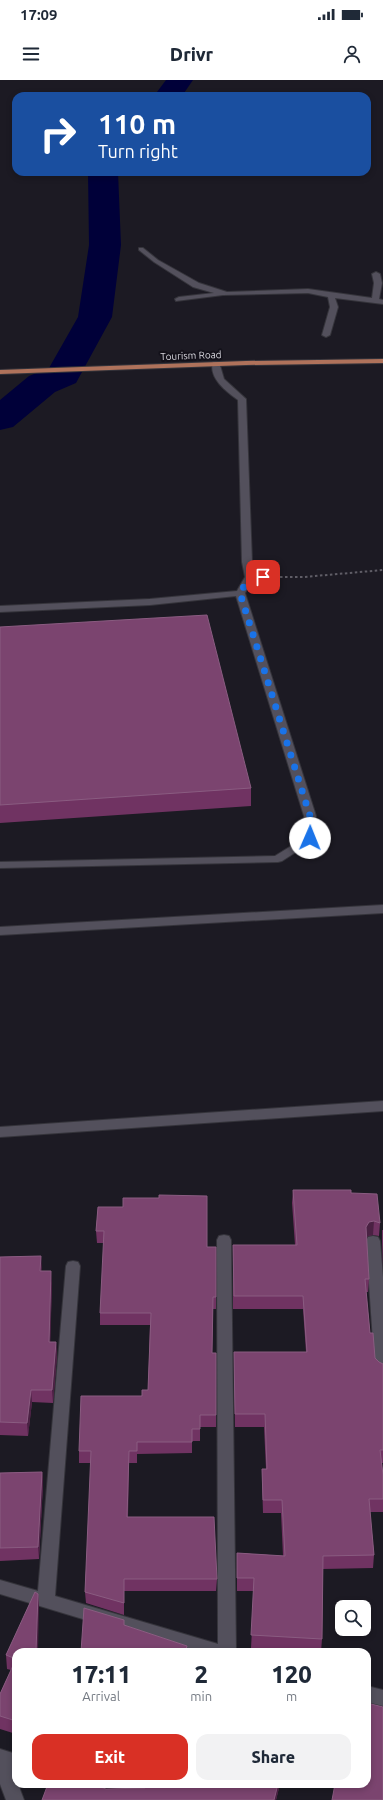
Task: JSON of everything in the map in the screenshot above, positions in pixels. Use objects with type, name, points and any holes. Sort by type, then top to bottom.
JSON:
[{"type":"main road","name":"Tourism Road","points":[[0,372],[383,360]]},
{"type":"main road","name":"Tourism Road","points":[[216,366],[383,368]]},
{"type":"main road","name":"Tourism Road","points":[[0,376],[179,367]]},
{"type":"street","points":[[141,249],[156,261],[196,285],[227,294]]},
{"type":"street","points":[[375,301],[378,283],[376,274]]},
{"type":"street","points":[[179,299],[227,294],[308,291],[383,302]]},
{"type":"street","points":[[326,335],[334,307],[331,295]]},
{"type":"street","points":[[0,865],[278,859],[310,838],[310,816],[240,593],[250,577],[247,562],[242,399],[225,386],[216,366]]},
{"type":"street","points":[[0,609],[190,600],[240,593]]},
{"type":"street","points":[[0,931],[383,908]]},
{"type":"street","points":[[0,1132],[383,1106]]},
{"type":"street","points":[[224,1240],[227,1648]]},
{"type":"street","points":[[373,1241],[383,1370]]},
{"type":"street","points":[[46,1601],[73,1266]]},
{"type":"street","points":[[0,1587],[205,1648]]},
{"type":"street","points":[[371,1695],[383,1698]]},
{"type":"street","points":[[0,1759],[12,1762]]},
{"type":"street","points":[[0,1759],[15,1800]]},
{"type":"path","points":[[250,577],[304,577],[383,570]]},
{"type":"building","points":[[207,615],[251,788],[0,805],[0,627]]},
{"type":"building","points":[[293,1190],[351,1190],[351,1193],[377,1194],[380,1223],[374,1221],[369,1222],[366,1227],[369,1279],[365,1279],[370,1333],[373,1333],[375,1358],[383,1364],[383,1450],[380,1450],[383,1475],[383,1499],[369,1499],[374,1555],[323,1556],[322,1639],[251,1635],[254,1578],[237,1578],[237,1553],[285,1556],[282,1500],[263,1500],[262,1469],[267,1469],[265,1414],[235,1414],[234,1352],[307,1352],[303,1296],[234,1296],[233,1245],[297,1245]]},
{"type":"building","points":[[159,1195],[207,1196],[207,1247],[216,1247],[216,1297],[213,1297],[212,1353],[216,1353],[216,1415],[200,1415],[200,1429],[192,1429],[192,1442],[137,1442],[137,1451],[129,1451],[127,1517],[214,1517],[217,1579],[124,1579],[124,1603],[85,1592],[91,1451],[79,1451],[81,1396],[142,1396],[142,1390],[148,1390],[151,1313],[100,1313],[104,1231],[96,1231],[98,1207],[123,1207],[123,1198],[159,1198]]},
{"type":"building","points":[[41,1256],[40,1271],[51,1271],[49,1342],[56,1342],[52,1390],[31,1390],[27,1423],[0,1422],[0,1257]]},
{"type":"building","points":[[42,1472],[38,1547],[0,1548],[0,1473]]},
{"type":"building","points":[[35,1592],[38,1594],[36,1648],[12,1648],[12,1657],[6,1655]]},
{"type":"building","points":[[84,1608],[124,1620],[124,1625],[187,1646],[186,1648],[81,1648]]},
{"type":"building","points":[[12,1668],[12,1720],[0,1716],[0,1694]]},
{"type":"building","points":[[371,1704],[383,1707],[383,1800],[332,1800],[334,1788],[371,1788]]},
{"type":"building","points":[[46,1788],[277,1788],[274,1800],[42,1800]]},
{"type":"waterway","points":[[171,92],[180,80]]},
{"type":"waterway","points":[[0,419],[42,384],[63,375],[95,317],[105,245],[103,176]]},
{"type":"route","points":[[263,577],[250,577],[240,593],[310,816],[310,838]]}]
